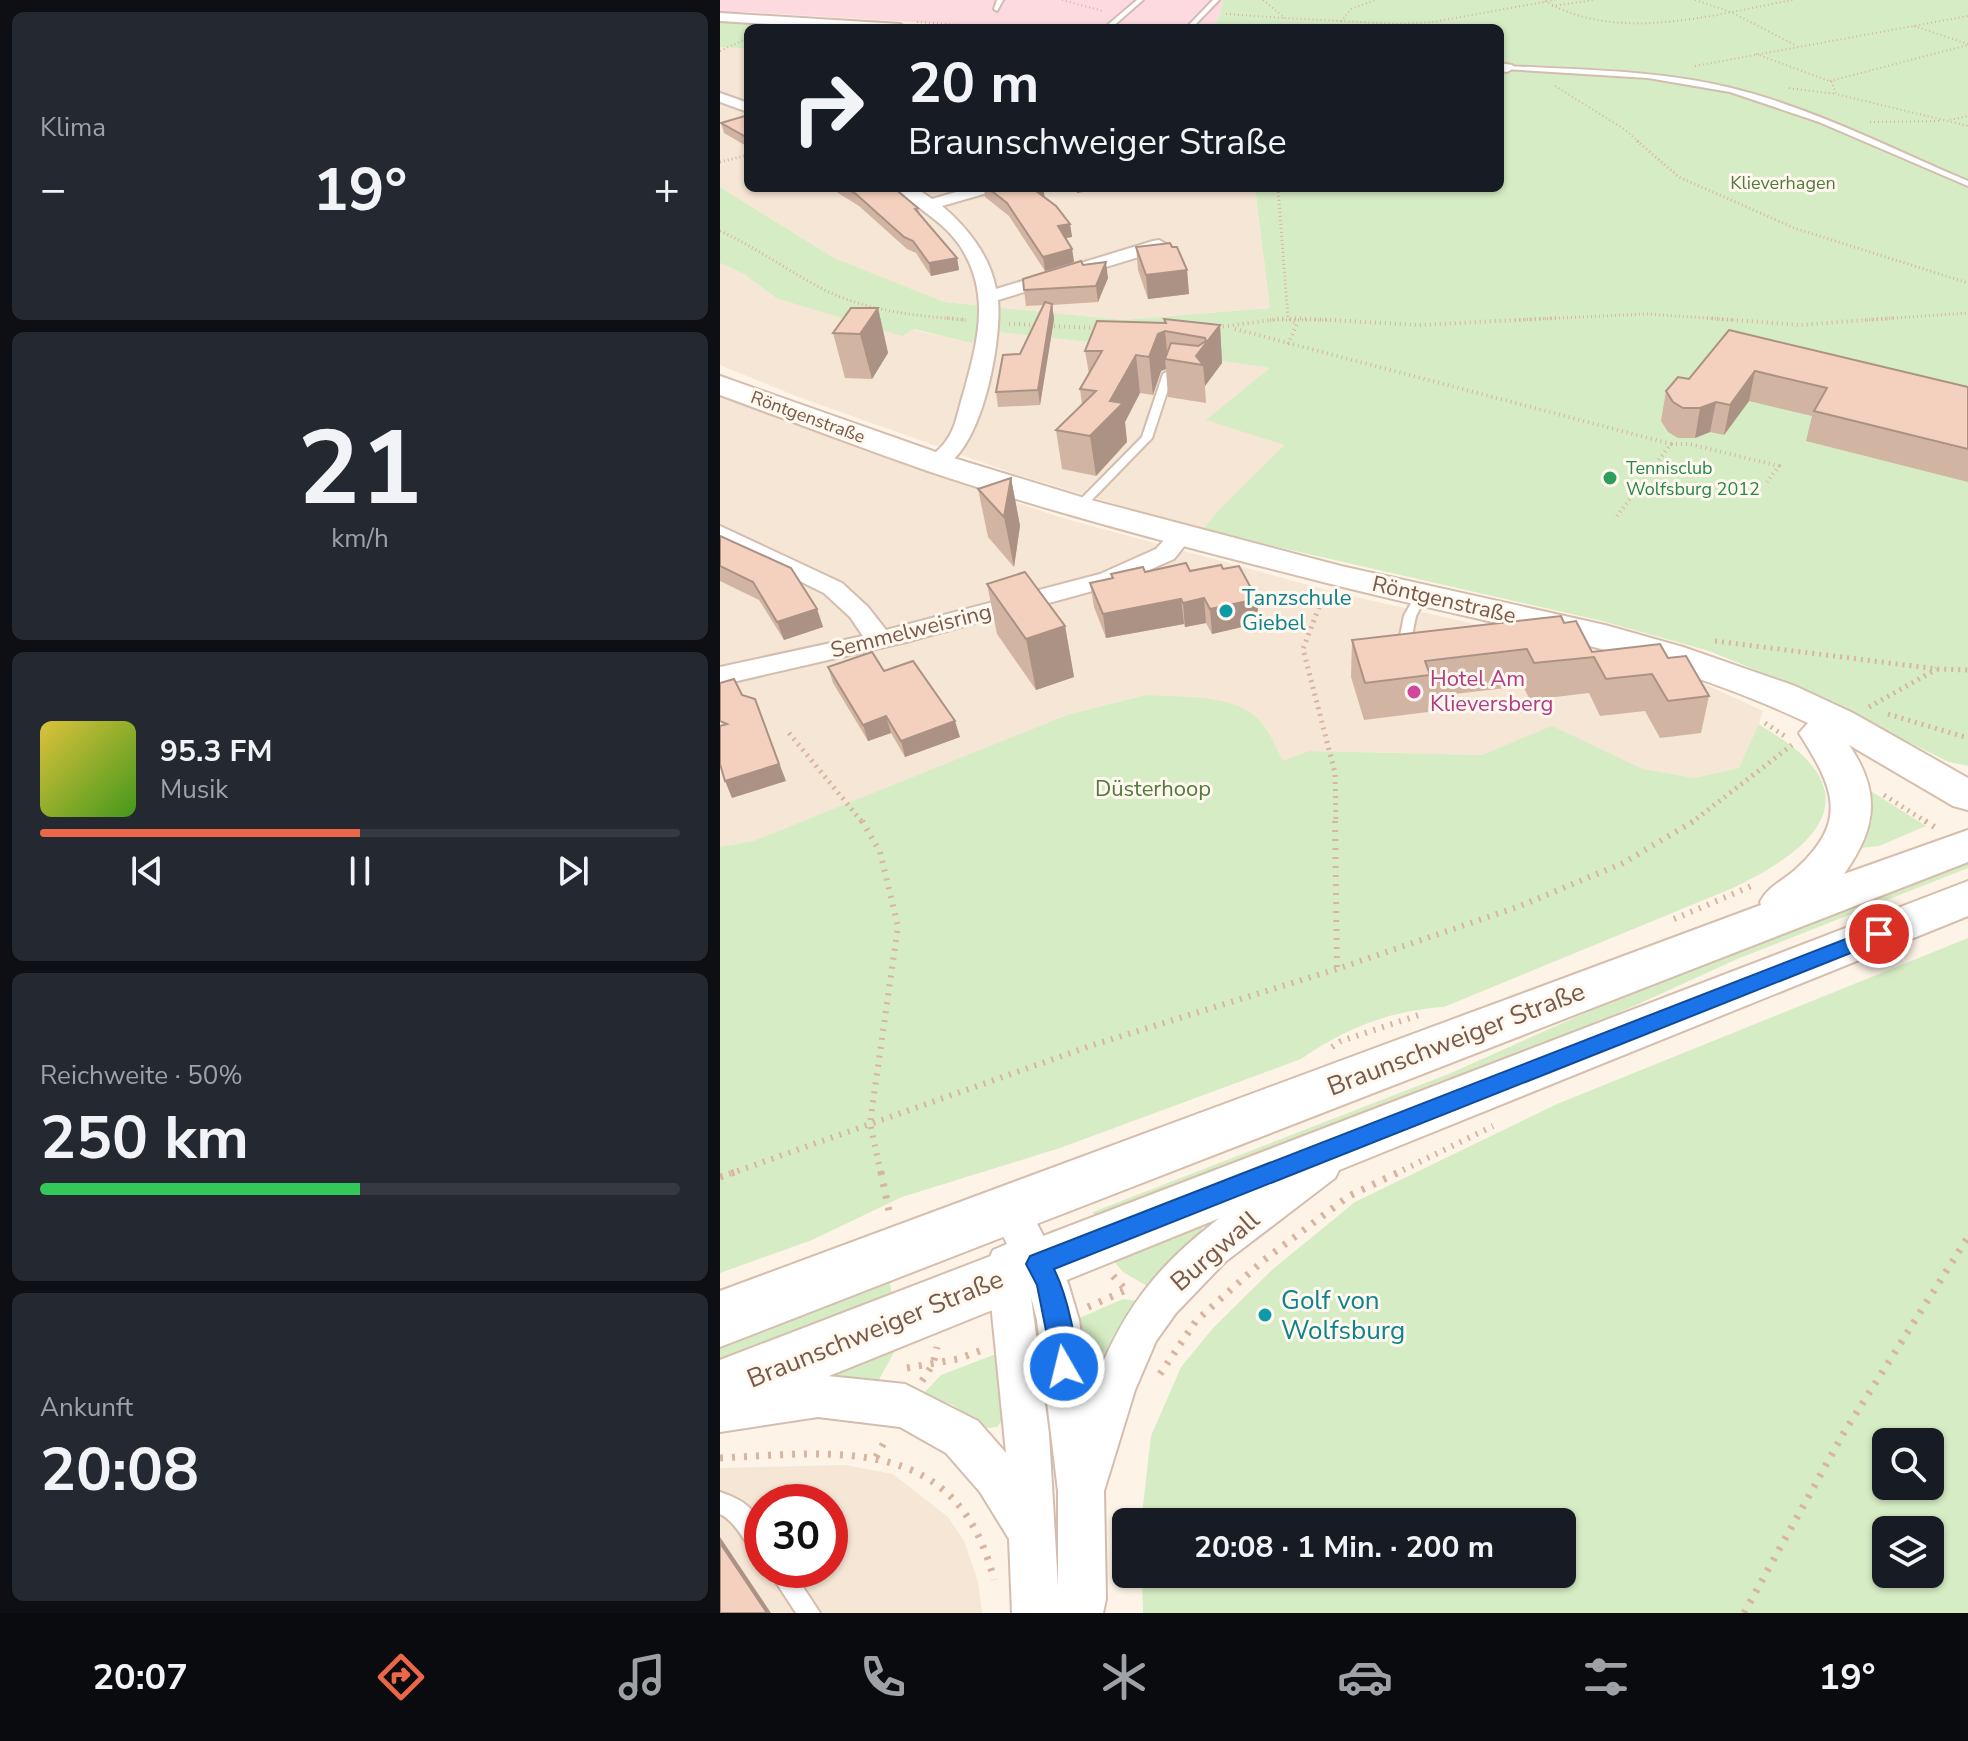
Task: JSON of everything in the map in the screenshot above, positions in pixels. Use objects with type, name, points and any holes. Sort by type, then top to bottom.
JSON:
[{"type":"street","points":[[720,17],[835,24]]},
{"type":"street","points":[[720,97],[744,106]]},
{"type":"street","points":[[912,192],[932,204],[969,243],[983,269],[988,297],[990,323],[961,441],[936,463]]},
{"type":"street","points":[[932,204],[974,192]]},
{"type":"street","points":[[988,297],[1159,245]]},
{"type":"street","name":"Röntgenstraße","points":[[720,385],[936,463],[1079,507],[1337,575],[1605,636],[1670,655],[1781,695],[1837,728],[1968,796]]},
{"type":"street","points":[[720,533],[833,588],[859,612],[880,640]]},
{"type":"street","name":"Semmelweisring","points":[[720,676],[880,640],[1109,579],[1165,554],[1182,534]]},
{"type":"street","points":[[1682,953],[1752,919],[1794,894],[1817,876],[1842,849],[1850,817],[1847,782],[1835,751],[1837,728],[1968,778]]},
{"type":"street","name":"Röntgenstraße","points":[[1837,728],[1968,827]]},
{"type":"street","name":"Braunschweiger Straße","points":[[720,1319],[1968,845]]},
{"type":"street","name":"Braunschweiger Straße","points":[[720,1390],[1968,898]]},
{"type":"street","name":"Burgwall","points":[[1081,1491],[1127,1354],[1161,1299],[1219,1240],[1361,1138]]},
{"type":"street","name":"Burgwall","points":[[1009,1209],[1022,1270],[1036,1613]]},
{"type":"street","name":"Burgwall","points":[[1022,1270],[1048,1283],[1058,1320],[1081,1491],[1082,1599],[1079,1613]]},
{"type":"street","name":"Burgwall","points":[[720,1410],[818,1396],[905,1406],[962,1437],[996,1476],[1031,1531]]},
{"type":"lane","points":[[997,9],[1000,0]]},
{"type":"lane","points":[[1112,24],[1140,0]]},
{"type":"lane","points":[[1193,24],[1216,0]]},
{"type":"lane","points":[[1504,68],[1675,79],[1764,99],[1968,184]]},
{"type":"lane","points":[[1079,507],[1147,438],[1168,374],[1190,376]]},
{"type":"lane","points":[[1403,652],[1410,616],[1421,595]]},
{"type":"lane","points":[[720,1503],[731,1506],[744,1519]]},
{"type":"lane","points":[[792,1588],[809,1613]]},
{"type":"path","points":[[1062,0],[1090,9],[1125,13]]},
{"type":"path","points":[[1263,0],[1285,18]]},
{"type":"path","points":[[1339,22],[1351,9],[1375,0]]},
{"type":"path","points":[[1204,12],[1339,22],[1433,22],[1555,0]]},
{"type":"path","points":[[1551,7],[1595,0]]},
{"type":"path","points":[[1695,0],[1731,12],[1797,46]]},
{"type":"path","points":[[1545,1],[1551,7],[1589,21],[1639,22],[1731,12],[1793,0]]},
{"type":"path","points":[[1675,79],[1683,71],[1705,63],[1968,16]]},
{"type":"path","points":[[1909,25],[1968,45]]},
{"type":"path","points":[[720,51],[744,40]]},
{"type":"path","points":[[1755,54],[1832,82],[1968,45]]},
{"type":"path","points":[[1551,70],[1553,84],[1624,129],[1679,177],[1794,228],[1968,283]]},
{"type":"path","points":[[1832,82],[1836,94],[1968,126]]},
{"type":"path","points":[[1817,120],[1945,121],[1968,116]]},
{"type":"path","points":[[720,162],[744,156]]},
{"type":"path","points":[[1278,192],[1288,318]]},
{"type":"path","points":[[720,231],[762,251],[818,287],[861,304],[918,316],[1112,329]]},
{"type":"path","points":[[1199,328],[1230,327],[1288,318],[1352,324],[1419,325],[1647,314],[1800,325],[1968,313]]},
{"type":"path","points":[[1288,318],[1297,324],[1288,344]]},
{"type":"path","points":[[1230,327],[1671,444],[1689,444],[1779,466],[1767,482]]},
{"type":"path","points":[[1617,516],[1671,444]]},
{"type":"path","points":[[1337,575],[1323,596],[1303,649],[1335,773],[1337,969]]},
{"type":"path","points":[[1706,640],[1937,669],[1968,670]]},
{"type":"path","points":[[720,1177],[1093,1045],[1337,969],[1520,906],[1623,863],[1937,669]]},
{"type":"path","points":[[789,733],[858,814],[880,852],[898,926],[870,1123],[889,1211]]},
{"type":"path","points":[[1158,1377],[1196,1321],[1264,1260],[1349,1196],[1498,1124]]},
{"type":"path","points":[[1744,1613],[1843,1434],[1968,1237]]},
{"type":"path","points":[[720,1458],[876,1457],[899,1464],[934,1483],[958,1505],[977,1531],[993,1576],[994,1588]]},
{"type":"shaded area","points":[[720,0],[1223,0],[1214,24],[947,24],[747,12],[720,14]]},
{"type":"shaded area","points":[[720,47],[744,49],[744,192],[1256,192],[1270,308],[1123,320],[944,302],[834,258],[720,187]]},
{"type":"shaded area","points":[[720,263],[744,274],[776,298],[971,343],[989,331],[1107,344],[1271,368],[1286,445],[1217,512],[1203,530],[1018,475],[801,398],[720,365]]},
{"type":"shaded area","points":[[720,391],[896,461],[1059,517],[1334,592],[1573,646],[1694,679],[1763,711],[1752,745],[1739,768],[1694,778],[1643,769],[1552,727],[1482,755],[1309,751],[1283,762],[1263,724],[1146,695],[1067,715],[753,841],[720,847]]},
{"type":"shaded area","points":[[845,1465],[893,1474],[948,1517],[964,1541],[978,1582],[982,1613],[720,1613],[720,1468]]},
{"type":"green space","name":"Klieverhagen","points":[[1223,0],[1968,0],[1968,766],[1949,762],[1783,681],[1709,651],[1602,621],[1203,530],[1217,512],[1285,445],[1206,420],[1270,368],[1107,344],[989,331],[971,343],[914,329],[902,336],[776,298],[744,274],[720,263],[720,187],[834,258],[944,302],[1123,320],[1270,308],[1256,192],[1504,192],[1504,24],[1214,24]]},
{"type":"green space","points":[[720,20],[766,24],[744,24],[744,49],[720,47]]},
{"type":"green space","name":"Düsterhoop","points":[[1146,695],[1208,699],[1238,706],[1261,722],[1283,761],[1309,751],[1482,755],[1552,726],[1643,769],[1694,778],[1739,768],[1759,724],[1800,753],[1819,776],[1826,797],[1822,816],[1812,834],[1795,851],[1733,888],[1444,1007],[1405,1012],[1369,1023],[1301,1059],[1060,1148],[902,1197],[812,1240],[720,1273],[720,847],[753,841],[1067,715]]},
{"type":"green space","points":[[1866,788],[1926,826],[1879,846],[1861,848],[1872,820]]},
{"type":"green space","points":[[1968,861],[1968,868],[1735,960],[1599,1022],[1096,1221],[1093,1212],[1451,1073],[1623,996]]},
{"type":"green space","points":[[1968,938],[1968,1613],[1143,1613],[1142,1588],[1576,1588],[1576,1508],[1143,1508],[1151,1436],[1181,1367],[1214,1327],[1273,1269],[1355,1202],[1557,1104]]},
{"type":"green space","points":[[1195,1222],[1202,1226],[1202,1232],[1175,1255],[1147,1286],[1123,1272],[1110,1257]]},
{"type":"green space","points":[[888,1275],[893,1299],[720,1366],[720,1341]]},
{"type":"green space","points":[[1123,1299],[1139,1301],[1116,1333],[1096,1380],[1090,1384],[1084,1380],[1075,1320]]},
{"type":"green space","points":[[901,1340],[878,1381],[827,1379],[826,1371]]},
{"type":"green space","points":[[996,1354],[1002,1420],[997,1427],[987,1428],[953,1405],[923,1394],[941,1375]]},
{"type":"building","points":[[744,116],[744,136],[721,123]]},
{"type":"building","points":[[853,192],[899,192],[918,208],[915,209],[957,258],[929,263],[913,241],[904,237]]},
{"type":"building","points":[[993,192],[1037,192],[1056,206],[1070,224],[1058,226],[1072,249],[1043,257],[1007,203]]},
{"type":"building","points":[[1170,243],[1172,247],[1177,247],[1187,270],[1146,275],[1136,247]]},
{"type":"building","points":[[1081,261],[1083,265],[1106,262],[1096,286],[1024,290],[1023,279]]},
{"type":"building","points":[[1045,302],[1052,304],[1038,390],[996,392],[1003,355],[1020,354]]},
{"type":"building","points":[[851,308],[878,308],[860,334],[833,333]]},
{"type":"building","points":[[1164,319],[1220,325],[1196,356],[1203,365],[1165,359],[1171,343],[1198,346],[1206,341],[1205,338],[1165,331],[1158,334],[1149,357],[1136,355],[1110,401],[1123,403],[1090,436],[1056,430],[1096,391],[1080,389],[1102,351],[1085,351],[1097,321],[1166,323]]},
{"type":"building","points":[[1729,330],[1968,387],[1968,449],[1814,411],[1827,388],[1755,371],[1730,405],[1716,402],[1700,408],[1683,408],[1673,402],[1666,391],[1678,377],[1689,379]]},
{"type":"building","points":[[1011,478],[1004,517],[978,489]]},
{"type":"building","points":[[720,536],[791,568],[817,609],[777,622],[753,582],[720,566]]},
{"type":"building","points":[[1186,563],[1190,571],[1221,565],[1223,569],[1239,566],[1257,599],[1210,609],[1204,598],[1183,603],[1181,599],[1103,614],[1090,583],[1113,578],[1111,574],[1143,567],[1145,572]]},
{"type":"building","points":[[1025,572],[1065,626],[1026,639],[987,584]]},
{"type":"building","points":[[1561,616],[1564,623],[1576,621],[1592,652],[1660,644],[1668,658],[1686,656],[1709,696],[1668,701],[1652,674],[1606,679],[1594,657],[1534,663],[1527,649],[1425,661],[1430,675],[1365,683],[1352,640]]},
{"type":"building","points":[[872,652],[884,671],[913,661],[955,721],[901,741],[886,716],[863,725],[828,667]]},
{"type":"building","points":[[734,679],[742,695],[755,699],[779,764],[725,781],[720,764],[720,726],[727,724],[720,721],[720,683]]},
{"type":"building","points":[[720,1543],[744,1579],[744,1588],[750,1588],[767,1613],[720,1613]]},
{"type":"place","name":"Tennisclub Wolfsburg 2012","points":[[1610,478]]},
{"type":"place","name":"Tanzschule Giebel","points":[[1226,611]]},
{"type":"place","name":"Hotel Am Klieversberg","points":[[1414,692]]},
{"type":"place","name":"Golf von Wolfsburg","points":[[1265,1315]]},
{"type":"route","points":[[1064,1367],[1058,1320],[1048,1283],[1038,1264],[1879,934]]}]
